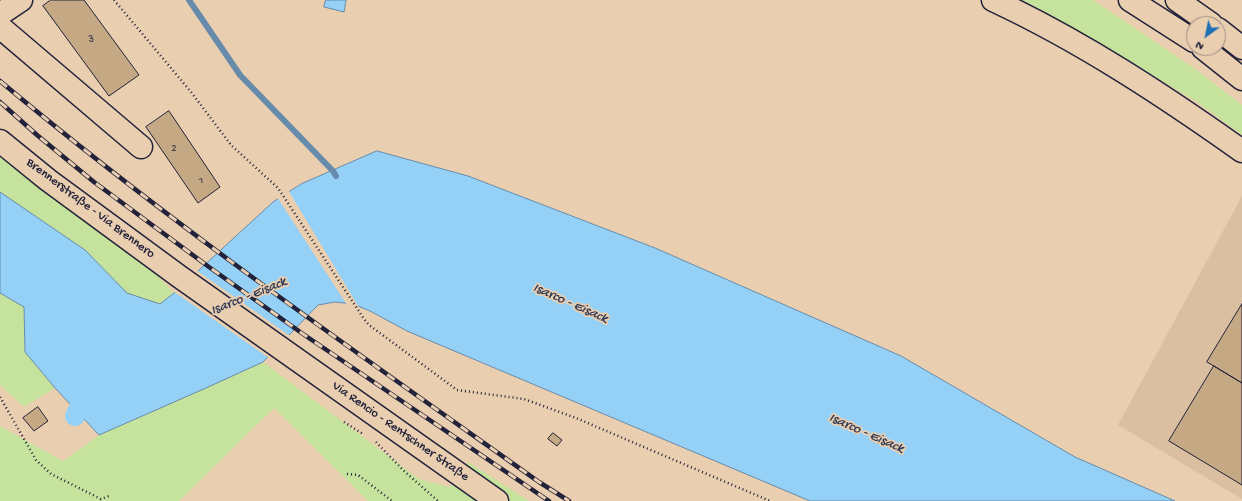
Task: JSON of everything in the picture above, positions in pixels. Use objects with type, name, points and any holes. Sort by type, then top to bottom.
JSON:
[{"type":"main road","points":[[0,14],[21,0]]},
{"type":"main road","points":[[993,0],[1055,32],[1117,67],[1176,105],[1242,152]]},
{"type":"main road","points":[[1130,0],[1186,36]]},
{"type":"main road","points":[[1177,0],[1200,16]]},
{"type":"main road","points":[[0,28],[141,147]]},
{"type":"main road","points":[[1226,35],[1242,48]]},
{"type":"main road","points":[[1213,56],[1242,79]]},
{"type":"main road","name":"Brennerstraße - Via Brennero","points":[[0,141],[48,180],[180,277],[302,362]]},
{"type":"main road","name":"Via Rencio - Rentschner Straße","points":[[302,362],[497,501]]},
{"type":"path","points":[[114,0],[191,92],[231,145],[278,188],[369,325],[457,390],[524,399],[576,418],[770,501]]},
{"type":"path","points":[[0,397],[36,460],[51,474],[100,499],[109,496]]},
{"type":"path","points":[[344,422],[369,438]]},
{"type":"path","points":[[347,474],[358,476],[392,501]]},
{"type":"shaded area","points":[[1242,196],[1242,499],[1118,425]]},
{"type":"green space","points":[[1022,0],[1093,0],[1194,68],[1242,105],[1242,135],[1197,102],[1060,20]]},
{"type":"green space","points":[[0,154],[40,187],[155,273],[174,293],[160,304],[127,293],[85,250],[0,192]]},
{"type":"green space","points":[[0,293],[24,307],[25,352],[55,388],[24,407],[0,385]]},
{"type":"green space","points":[[263,362],[419,479],[450,487],[468,462],[529,501],[368,501],[274,408],[179,501],[0,501],[0,426],[63,461],[99,435]]},
{"type":"water","points":[[326,0],[346,0],[344,12],[324,7]]},
{"type":"water","name":"Isarco - Eisack","points":[[377,151],[468,176],[655,248],[901,356],[1075,457],[1175,501],[810,501],[407,331],[370,311],[353,304],[335,302],[318,305],[263,362],[99,435],[55,388],[25,352],[24,307],[0,293],[0,192],[85,250],[127,293],[160,304],[174,293],[273,202],[301,184]]},
{"type":"pier","points":[[288,190],[360,309],[347,305],[277,197]]},
{"type":"pier","points":[[196,270],[290,336],[269,358],[173,291]]},
{"type":"building","points":[[51,0],[84,0],[139,75],[109,96],[43,6]]},
{"type":"building","points":[[169,111],[220,187],[198,203],[146,127]]},
{"type":"building","points":[[1242,304],[1242,383],[1207,362]]},
{"type":"building","points":[[1214,366],[1242,383],[1242,485],[1169,441]]},
{"type":"building","points":[[38,407],[48,421],[34,431],[23,418]]},
{"type":"building","points":[[553,433],[562,440],[557,446],[548,439]]},
{"type":"waterway","points":[[189,0],[240,75],[333,171],[336,176]]},
{"type":"waterway","points":[[75,416],[89,388]]},
{"type":"railway","points":[[0,81],[131,186],[265,287],[539,482],[569,501]]},
{"type":"railway","points":[[0,102],[94,182],[209,267],[303,334],[549,501]]}]
